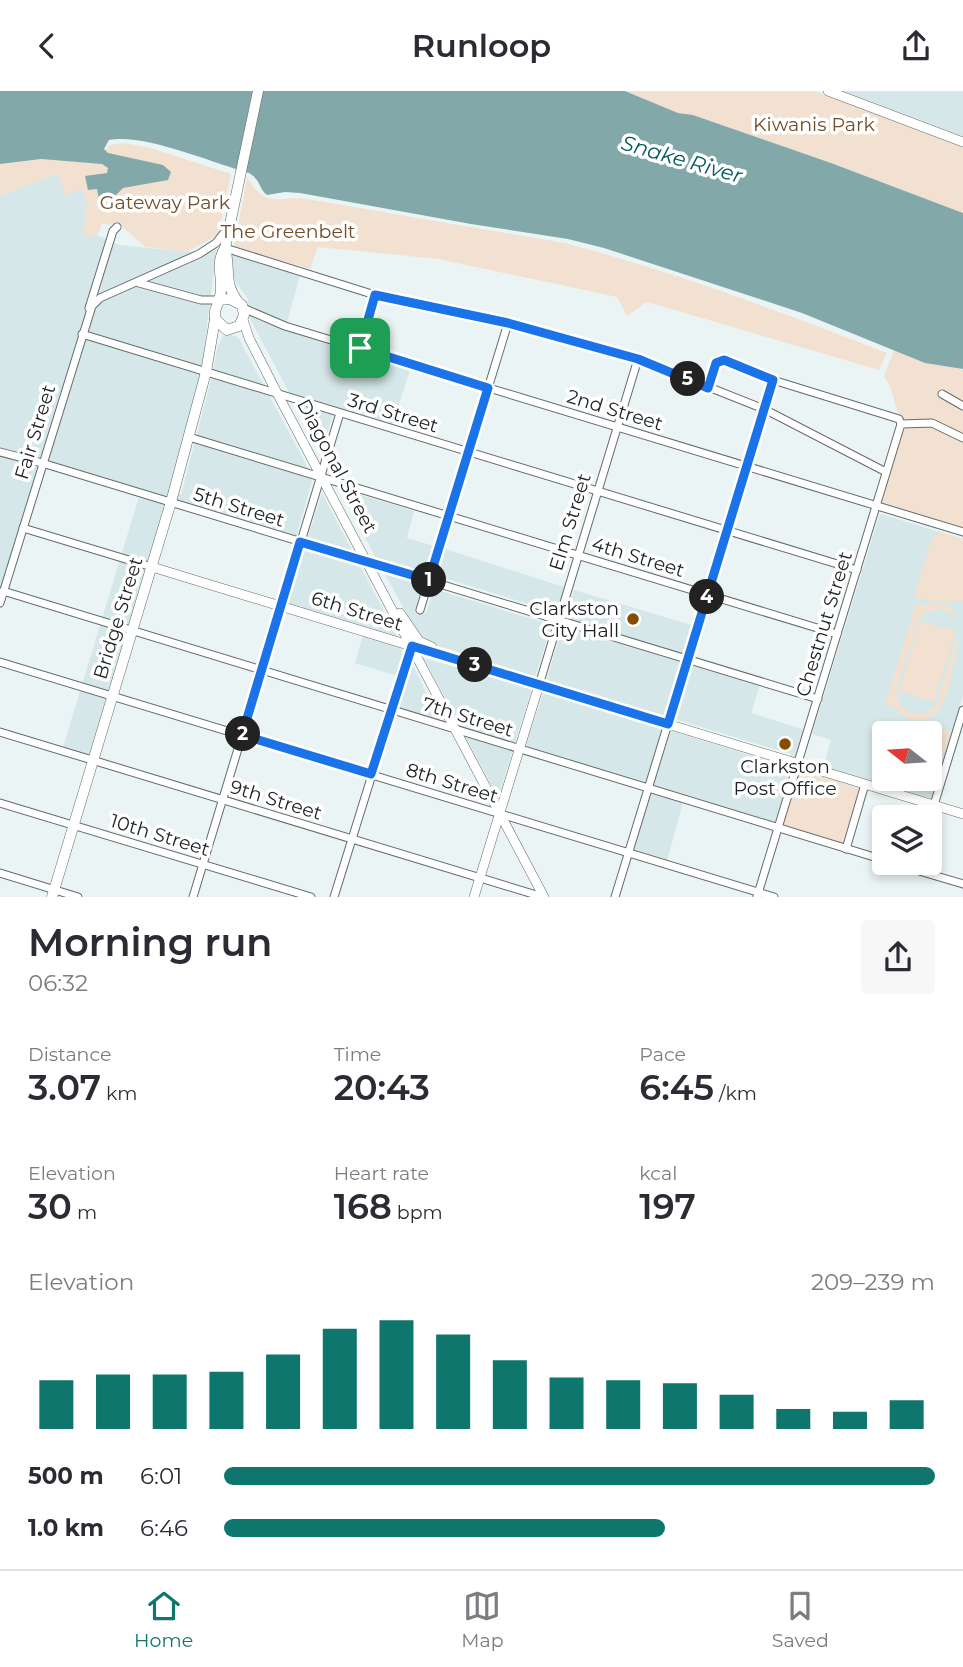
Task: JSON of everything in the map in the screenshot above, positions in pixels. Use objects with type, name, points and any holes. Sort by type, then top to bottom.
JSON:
[{"type":"highway","points":[[242,312],[219,300],[222,291],[218,266],[225,248],[258,91]]},
{"type":"highway","points":[[225,248],[228,258],[227,281],[242,312]]},
{"type":"highway","name":"Bridge Street","points":[[53,893],[171,502],[206,372],[219,300]]},
{"type":"highway","points":[[210,346],[229,330],[236,328],[242,312]]},
{"type":"highway","points":[[215,315],[229,330]]},
{"type":"main road","points":[[828,91],[963,142]]},
{"type":"main road","name":"Diagonal Street","points":[[242,312],[255,349],[277,393],[544,897]]},
{"type":"main road","name":"Diagonal Street","points":[[229,330],[239,334],[255,349]]},
{"type":"main road","name":"6th Street","points":[[152,567],[934,805]]},
{"type":"main road","points":[[390,603],[419,641],[437,649],[440,655]]},
{"type":"main road","name":"Elm Street","points":[[474,897],[539,685]]},
{"type":"main road","name":"6th Street","points":[[942,807],[963,814]]},
{"type":"street","points":[[99,281],[107,295],[138,282],[198,254],[216,243],[230,226]]},
{"type":"street","name":"Fair Street","points":[[0,603],[94,288],[99,281],[113,231],[117,227]]},
{"type":"street","points":[[225,248],[375,295],[508,323],[638,359],[764,409],[886,472]]},
{"type":"street","points":[[138,282],[201,300],[219,300]]},
{"type":"street","name":"Fair Street","points":[[89,311],[95,302],[107,295]]},
{"type":"street","points":[[360,348],[375,295]]},
{"type":"street","points":[[201,300],[215,315]]},
{"type":"street","name":"2nd Street","points":[[242,312],[963,532]]},
{"type":"street","points":[[420,610],[508,323]]},
{"type":"street","name":"3rd Street","points":[[82,334],[857,570]]},
{"type":"street","name":"Elm Street","points":[[539,685],[638,359]]},
{"type":"street","points":[[708,388],[716,363],[724,360],[773,380],[900,419],[901,424],[932,422],[963,438]]},
{"type":"street","points":[[615,897],[773,380]]},
{"type":"street","points":[[942,394],[963,406]]},
{"type":"street","points":[[193,897],[340,413]]},
{"type":"street","name":"Chestnut Street","points":[[757,895],[901,424]]},
{"type":"street","name":"4th Street","points":[[189,437],[837,634]]},
{"type":"street","name":"5th Street","points":[[0,450],[818,699]]},
{"type":"street","name":"6th Street","points":[[23,528],[152,567]]},
{"type":"street","name":"7th Street","points":[[3,591],[872,857]]},
{"type":"street","points":[[334,897],[412,646]]},
{"type":"street","name":"8th Street","points":[[0,662],[629,853],[757,895],[774,897]]},
{"type":"street","points":[[934,805],[963,710]]},
{"type":"street","name":"9th Street","points":[[0,732],[544,897]]},
{"type":"street","points":[[952,747],[963,750]]},
{"type":"street","points":[[846,849],[865,784]]},
{"type":"street","name":"10th Street","points":[[0,803],[311,897]]},
{"type":"street","points":[[0,873],[53,893],[78,897]]},
{"type":"street","points":[[933,875],[963,884]]},
{"type":"shaded area","points":[[828,91],[963,91],[963,142]]},
{"type":"shaded area","points":[[58,174],[83,189],[97,235],[120,245],[187,252],[225,248],[301,272],[286,326],[412,364],[391,429],[340,413],[333,415],[321,453],[247,313],[248,299],[216,254],[201,375],[170,488],[181,495],[218,345],[225,333],[238,337],[307,466],[312,481],[297,534],[308,537],[322,493],[396,634],[403,654],[397,676],[355,663],[364,632],[281,607],[300,542],[171,502],[93,760],[62,751],[140,493],[43,463],[0,603],[0,195]]},
{"type":"shaded area","points":[[339,488],[414,511],[407,538],[434,546],[426,573],[376,558]]},
{"type":"shaded area","points":[[881,514],[963,539],[963,696],[942,766],[942,721],[872,721],[872,781],[823,767],[831,740],[812,734],[879,516]]},
{"type":"shaded area","points":[[445,549],[564,587],[557,610],[551,611],[438,576]]},
{"type":"shaded area","points":[[384,572],[425,586],[417,610],[426,613],[434,589],[552,625],[535,677],[430,643],[418,635]]},
{"type":"shaded area","points":[[574,590],[698,627],[688,660],[761,682],[751,713],[808,731],[778,828],[684,799],[666,864],[629,853],[648,788],[528,747],[526,744],[543,694],[547,692],[788,767],[791,754],[548,681]]},
{"type":"shaded area","points":[[424,658],[529,688],[531,691],[499,795],[497,796]]},
{"type":"shaded area","points":[[411,662],[441,721],[398,708]]},
{"type":"shaded area","points":[[905,791],[934,791],[932,799]]},
{"type":"green space","name":"Kiwanis Park","points":[[625,91],[814,91],[963,147],[963,213],[831,163],[693,115],[678,113]]},
{"type":"green space","name":"Gateway Park","points":[[124,143],[151,148],[231,174],[218,235],[187,252],[146,247],[120,225],[102,224],[98,234],[83,237],[87,204],[83,189],[65,195],[58,174],[0,195],[0,164],[41,159],[94,163],[110,145]]},
{"type":"green space","name":"The Greenbelt","points":[[247,178],[259,193],[270,199],[301,198],[565,243],[728,293],[887,353],[879,370],[647,302],[627,316],[617,297],[438,259],[318,247],[310,269],[234,247]]},
{"type":"green space","points":[[894,350],[925,363],[963,369],[963,532],[876,505],[901,424],[890,386],[884,376]]},
{"type":"green space","points":[[941,532],[963,539],[963,601],[931,602],[914,596],[932,537]]},
{"type":"green space","points":[[916,603],[923,607],[936,603],[949,606],[957,623],[949,613],[940,609],[926,612],[919,620],[897,688],[899,704],[911,714],[924,714],[937,703],[958,631],[956,658],[941,707],[926,719],[914,720],[902,715],[893,704],[891,707],[885,705]]},
{"type":"green space","points":[[920,621],[956,631],[934,702],[899,691]]},
{"type":"green space","points":[[942,728],[951,731],[942,760]]},
{"type":"green space","points":[[800,769],[864,790],[846,849],[781,829]]},
{"type":"water","name":"Snake River","points":[[0,91],[625,91],[678,113],[693,115],[831,163],[963,213],[963,369],[925,363],[802,313],[604,248],[568,239],[300,193],[267,195],[249,173],[179,150],[141,141],[109,140],[104,149],[108,153],[163,165],[171,172],[168,180],[123,188],[116,195],[99,199],[97,189],[88,190],[85,176],[107,173],[108,168],[102,164],[41,159],[0,164]]},
{"type":"place","name":"Clarkston City Hall","points":[[633,619]]},
{"type":"place","name":"Clarkston Post Office","points":[[785,744]]},
{"type":"route","points":[[375,295],[508,323],[638,359],[708,388],[716,363],[724,360],[773,380],[668,724],[412,646],[371,774],[242,735],[300,542],[429,580],[449,517],[488,388],[360,348],[375,295]]}]
